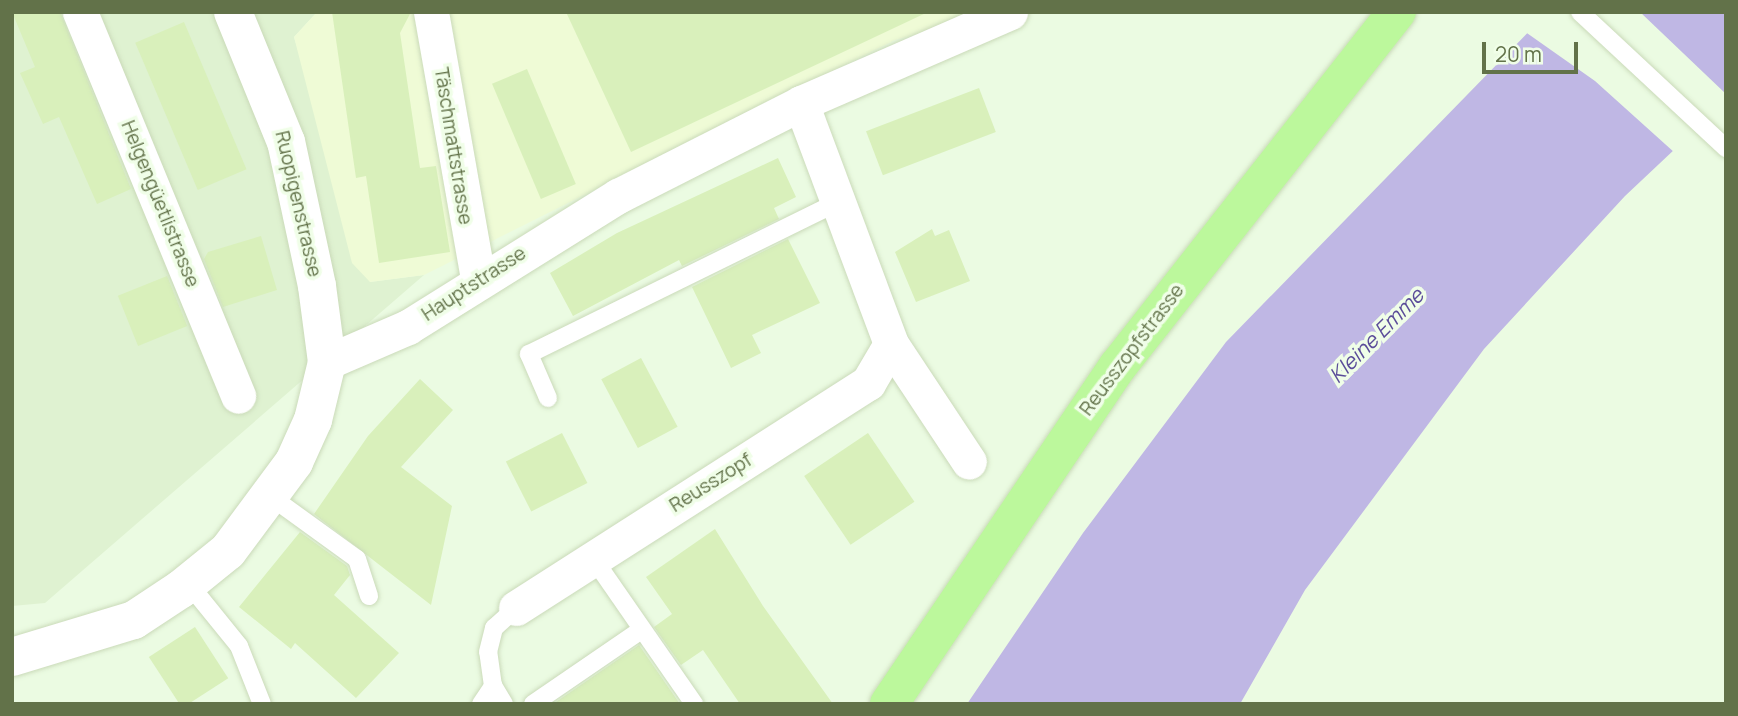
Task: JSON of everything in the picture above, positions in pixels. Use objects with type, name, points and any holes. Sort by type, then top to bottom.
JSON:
[{"type":"main road","name":"Reusszopfstrasse","points":[[889,704],[1118,366],[1397,12]]},
{"type":"street","name":"Helgengüetlistrasse","points":[[80,12],[238,396]]},
{"type":"street","name":"Ruopigenstrasse","points":[[233,12],[286,142],[327,362]]},
{"type":"street","name":"Täschmattstrasse","points":[[431,12],[478,278]]},
{"type":"street","name":"Hauptstrasse","points":[[327,362],[408,327],[478,278],[618,195],[801,103],[1010,12]]},
{"type":"street","points":[[801,103],[840,201],[891,344],[970,463]]},
{"type":"street","name":"Reusszopf","points":[[516,608],[868,383],[891,344]]},
{"type":"street","points":[[20,652],[134,620],[188,583],[228,551],[270,496],[305,442],[327,362]]},
{"type":"lane","points":[[1580,12],[1720,142]]},
{"type":"lane","points":[[548,398],[529,354],[840,201]]},
{"type":"lane","points":[[270,496],[357,559],[369,596]]},
{"type":"lane","points":[[593,558],[694,704]]},
{"type":"lane","points":[[188,583],[239,646],[262,704]]},
{"type":"lane","points":[[504,704],[493,686],[488,652],[494,628],[516,608]]},
{"type":"lane","points":[[533,704],[641,630]]},
{"type":"lane","points":[[481,704],[493,686]]},
{"type":"shaded area","points":[[12,12],[317,12],[294,37],[370,282],[424,275],[45,603],[12,606]]},
{"type":"shaded area","points":[[317,12],[1000,12],[895,40],[424,275],[370,282],[352,263],[294,37]]},
{"type":"water","name":"Kleine Emme","points":[[1548,12],[1726,12],[1726,101],[1625,196],[1484,349],[1305,590],[1240,704],[967,704],[1083,533],[1226,342]]},
{"type":"pier","points":[[1543,12],[1640,12],[1726,94],[1726,106],[1675,153],[1595,81],[1524,31]]},
{"type":"building","points":[[12,12],[60,12],[131,189],[97,204],[59,117],[43,124],[20,73],[35,67]]},
{"type":"building","points":[[332,12],[411,12],[400,33],[420,168],[436,166],[450,252],[379,263],[366,176],[356,178]]},
{"type":"building","points":[[566,12],[928,12],[631,152]]},
{"type":"building","points":[[184,22],[247,169],[198,190],[135,43]]},
{"type":"building","points":[[527,69],[576,184],[541,199],[492,84]]},
{"type":"building","points":[[979,88],[996,132],[883,175],[866,131]]},
{"type":"building","points":[[778,158],[796,197],[774,208],[779,219],[682,266],[679,260],[573,316],[550,273],[617,233]]},
{"type":"building","points":[[932,229],[935,236],[949,230],[970,281],[916,302],[895,252]]},
{"type":"building","points":[[261,236],[277,290],[223,307],[204,259],[208,252]]},
{"type":"building","points":[[788,239],[820,303],[752,335],[761,353],[731,368],[692,287]]},
{"type":"building","points":[[167,276],[187,326],[138,346],[118,296]]},
{"type":"building","points":[[641,358],[678,427],[638,448],[601,379]]},
{"type":"building","points":[[420,379],[453,410],[401,467],[452,506],[431,605],[314,514],[368,436]]},
{"type":"building","points":[[562,433],[587,483],[531,511],[506,462]]},
{"type":"building","points":[[868,433],[914,502],[851,545],[804,476]]},
{"type":"building","points":[[715,529],[763,606],[833,704],[740,704],[703,650],[681,665],[654,627],[672,614],[646,577]]},
{"type":"building","points":[[300,532],[347,566],[350,575],[334,595],[399,653],[356,698],[295,643],[291,649],[239,607]]},
{"type":"building","points":[[195,627],[228,678],[188,704],[179,704],[149,657]]},
{"type":"building","points":[[639,645],[680,704],[553,704]]}]
